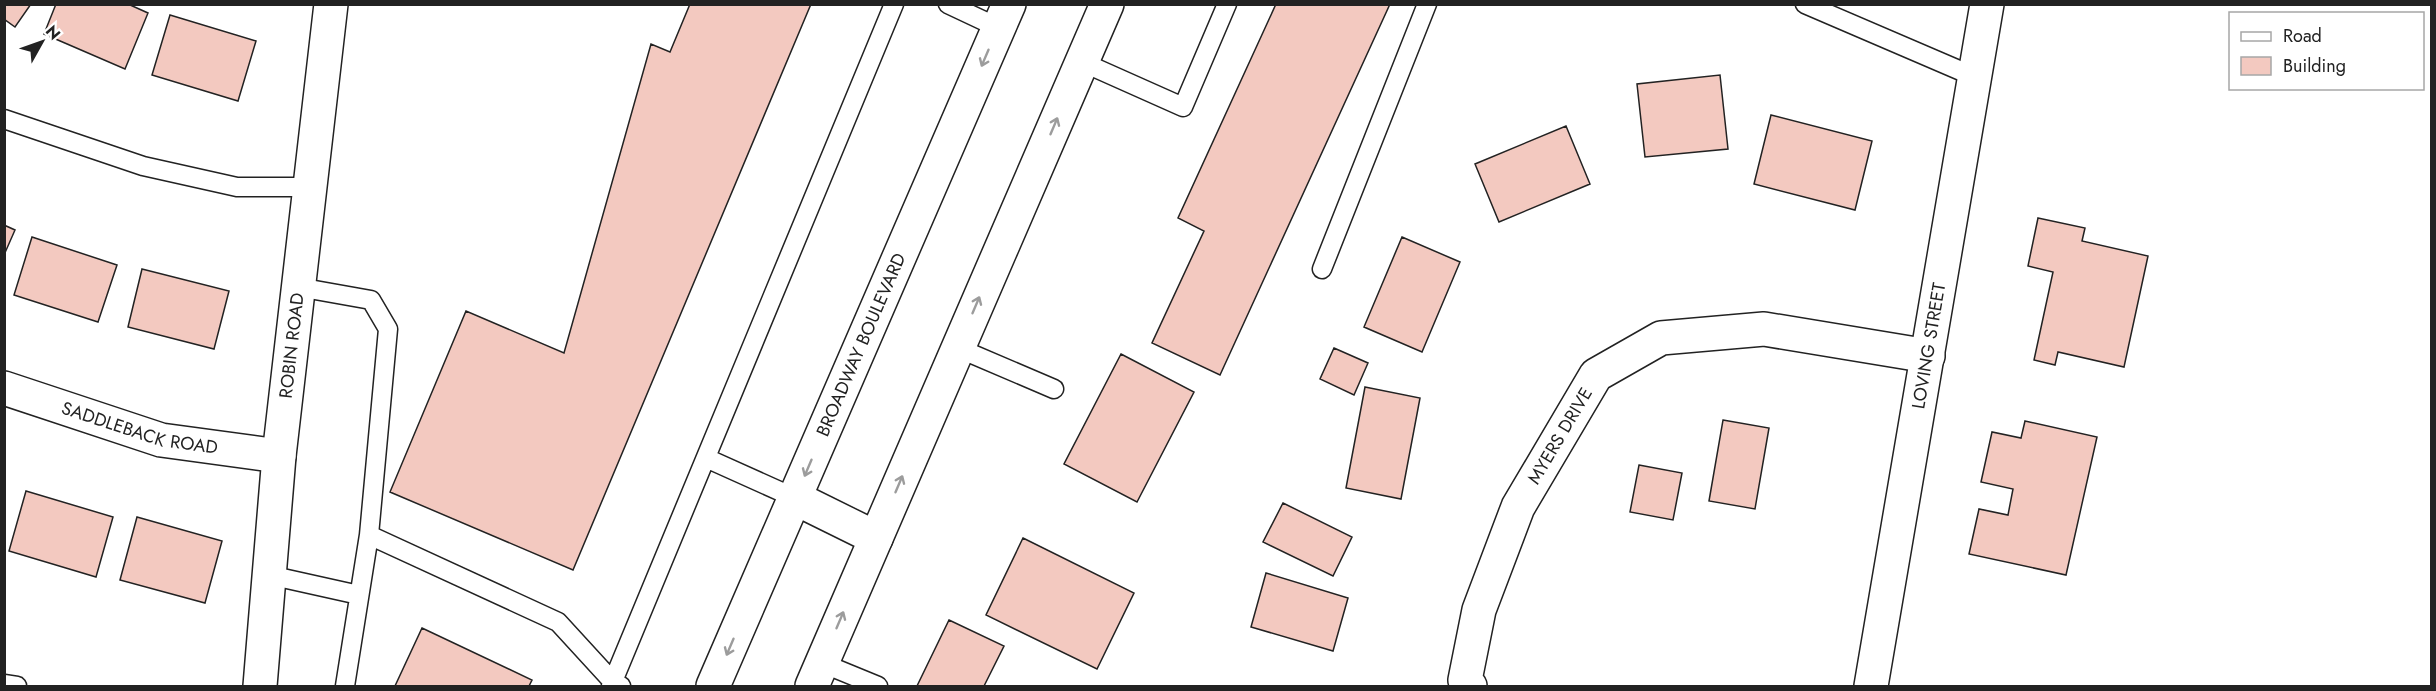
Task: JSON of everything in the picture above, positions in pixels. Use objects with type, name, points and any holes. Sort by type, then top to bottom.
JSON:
[{"type":"street","name":"ROBIN ROAD","points":[[260,687],[279,456],[331,4]]},
{"type":"street","points":[[817,675],[1107,4]]},
{"type":"street","name":"LOVING STREET","points":[[1871,687],[1987,4]]},
{"type":"street","name":"BROADWAY BOULEVARD","points":[[713,687],[1004,16]]},
{"type":"street","name":"MYERS DRIVE","points":[[1470,687],[1465,680],[1479,610],[1518,507],[1596,375],[1661,338],[1764,329],[1928,357]]},
{"type":"street","name":"SADDLEBACK ROAD","points":[[4,388],[160,440],[279,456]]},
{"type":"street","points":[[795,498],[876,538]]},
{"type":"lane","points":[[369,535],[558,622],[615,685],[706,458],[894,4]]},
{"type":"lane","points":[[948,4],[1004,16]]},
{"type":"lane","points":[[1082,62],[1183,107],[1227,4]]},
{"type":"lane","points":[[1322,269],[1427,4]]},
{"type":"lane","points":[[1805,4],[1975,77]]},
{"type":"lane","points":[[4,119],[143,166],[190,177],[237,187],[310,187]]},
{"type":"lane","points":[[298,287],[371,300],[388,329],[369,535],[345,687]]},
{"type":"lane","points":[[958,348],[1054,389]]},
{"type":"lane","points":[[706,458],[795,498]]},
{"type":"lane","points":[[269,575],[359,595]]},
{"type":"lane","points":[[817,675],[878,687]]},
{"type":"lane","points":[[4,684],[17,687]]},
{"type":"building","points":[[4,4],[31,4],[15,27],[4,19]]},
{"type":"building","points":[[56,4],[128,4],[148,13],[125,69],[44,34]]},
{"type":"building","points":[[690,4],[811,4],[573,570],[390,492],[466,311],[564,353],[651,44],[670,52]]},
{"type":"building","points":[[1276,4],[1390,4],[1220,375],[1152,343],[1204,231],[1178,218]]},
{"type":"building","points":[[170,15],[256,41],[238,101],[152,75]]},
{"type":"building","points":[[1720,75],[1728,149],[1645,157],[1637,84]]},
{"type":"building","points":[[1771,115],[1872,141],[1855,210],[1754,184]]},
{"type":"building","points":[[1566,126],[1590,184],[1499,222],[1475,164]]},
{"type":"building","points":[[2038,218],[2085,228],[2082,241],[2148,256],[2124,367],[2058,352],[2055,365],[2034,360],[2053,272],[2028,266]]},
{"type":"building","points":[[4,225],[15,230],[4,255]]},
{"type":"building","points":[[32,237],[117,265],[98,322],[14,295]]},
{"type":"building","points":[[1402,237],[1460,262],[1422,352],[1364,327]]},
{"type":"building","points":[[142,269],[229,291],[214,349],[128,327]]},
{"type":"building","points":[[1334,348],[1368,363],[1354,395],[1320,379]]},
{"type":"building","points":[[1121,354],[1194,392],[1137,502],[1064,464]]},
{"type":"building","points":[[1365,387],[1420,398],[1401,499],[1346,488]]},
{"type":"building","points":[[1723,420],[1769,428],[1755,509],[1709,501]]},
{"type":"building","points":[[2025,421],[2097,437],[2066,575],[1969,554],[1979,509],[2008,515],[2013,489],[1981,482],[1992,432],[2021,438]]},
{"type":"building","points":[[1639,465],[1682,473],[1673,520],[1630,512]]},
{"type":"building","points":[[26,491],[113,517],[96,577],[9,551]]},
{"type":"building","points":[[1283,503],[1352,537],[1333,576],[1263,542]]},
{"type":"building","points":[[137,517],[222,541],[205,603],[120,580]]},
{"type":"building","points":[[1023,538],[1134,593],[1097,669],[986,615]]},
{"type":"building","points":[[1266,573],[1348,598],[1333,651],[1251,627]]},
{"type":"building","points":[[949,620],[1004,646],[984,686],[917,686]]},
{"type":"building","points":[[422,628],[532,680],[529,686],[395,686]]}]
